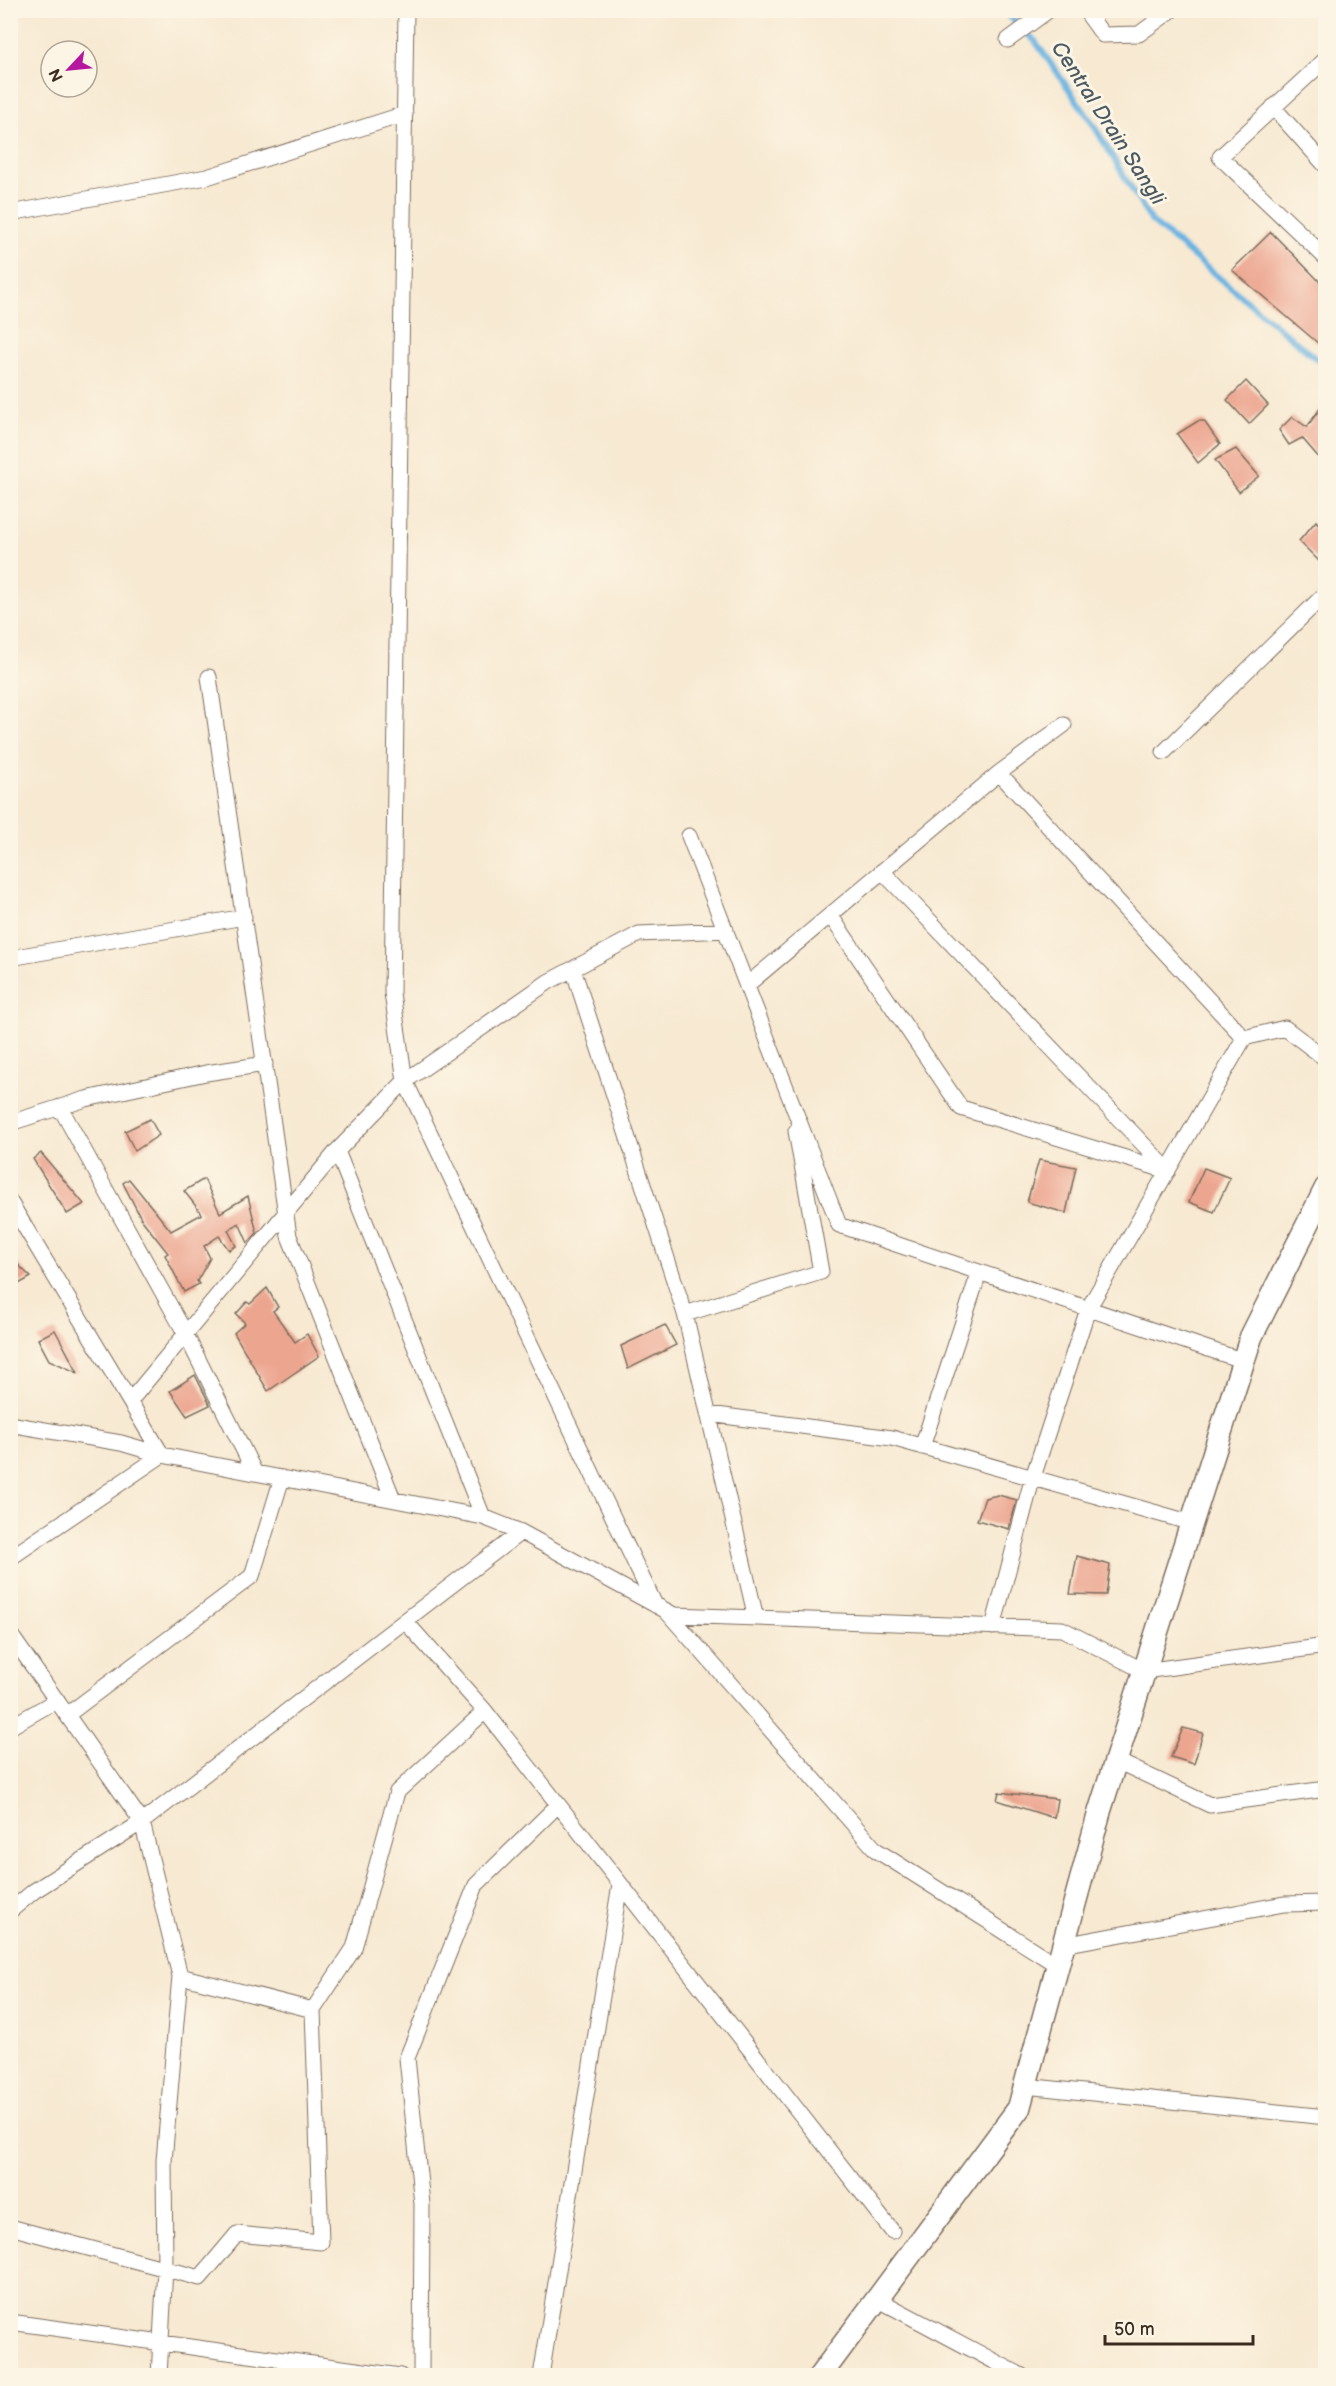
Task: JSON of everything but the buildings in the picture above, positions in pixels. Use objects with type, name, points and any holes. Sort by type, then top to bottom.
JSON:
[{"type":"main road","points":[[820,2376],[1019,2108],[1115,1760],[1251,1337],[1326,1188]]},
{"type":"street","points":[[406,10],[392,993],[405,1081],[660,1608],[876,1850],[1060,1955],[1284,1904],[1326,1903]]},
{"type":"street","points":[[1008,40],[1049,10]]},
{"type":"street","points":[[1085,10],[1103,35],[1139,34],[1172,10]]},
{"type":"street","points":[[1326,59],[1220,157],[1326,258]]},
{"type":"street","points":[[1273,108],[1326,166]]},
{"type":"street","points":[[10,213],[207,177],[405,114]]},
{"type":"street","points":[[1164,752],[1326,593]]},
{"type":"street","points":[[209,677],[290,1236],[393,1499]]},
{"type":"street","points":[[747,985],[999,773],[1064,725]]},
{"type":"street","points":[[999,773],[1244,1038]]},
{"type":"street","points":[[689,836],[839,1225],[1244,1361]]},
{"type":"street","points":[[882,871],[1168,1171]]},
{"type":"street","points":[[830,915],[961,1108],[1168,1171]]},
{"type":"street","points":[[10,958],[244,916]]},
{"type":"street","points":[[130,1401],[337,1151],[405,1081],[548,982],[639,934],[726,930]]},
{"type":"street","points":[[573,969],[685,1314],[756,1618]]},
{"type":"street","points":[[993,1627],[1033,1478],[1088,1309],[1244,1038],[1285,1029],[1326,1059]]},
{"type":"street","points":[[10,1123],[86,1099],[206,1073],[265,1064]]},
{"type":"street","points":[[685,1314],[821,1272],[789,1096]]},
{"type":"street","points":[[60,1107],[185,1333],[255,1473]]},
{"type":"street","points":[[337,1151],[483,1516]]},
{"type":"street","points":[[10,1202],[162,1455]]},
{"type":"street","points":[[922,1447],[979,1272]]},
{"type":"street","points":[[709,1414],[892,1438],[1192,1523]]},
{"type":"street","points":[[10,1428],[15,1425],[121,1443],[162,1455],[483,1516],[521,1532],[674,1616],[1062,1629],[1144,1671],[1326,1646]]},
{"type":"street","points":[[10,1558],[162,1455]]},
{"type":"street","points":[[68,1715],[252,1576],[282,1478]]},
{"type":"street","points":[[10,1911],[34,1891],[142,1822],[521,1532]]},
{"type":"street","points":[[405,1621],[485,1711],[892,2231]]},
{"type":"street","points":[[10,1634],[142,1822],[180,1976],[164,2161],[165,2268],[159,2342],[159,2376]]},
{"type":"street","points":[[10,1727],[57,1700]]},
{"type":"street","points":[[10,2227],[200,2278],[237,2234],[321,2242],[313,2010],[354,1948],[397,1792],[485,1711]]},
{"type":"street","points":[[1115,1760],[1210,1805],[1326,1789]]},
{"type":"street","points":[[421,2376],[422,2205],[407,2058],[476,1885],[558,1805]]},
{"type":"street","points":[[541,2376],[620,1884]]},
{"type":"street","points":[[180,1976],[313,2010]]},
{"type":"street","points":[[1025,2086],[1326,2117]]},
{"type":"street","points":[[877,2299],[1022,2376]]},
{"type":"street","points":[[10,2322],[400,2376]]},
{"type":"waterway","name":"Central Drain Sangli","points":[[1003,10],[1035,41],[1091,121],[1151,221],[1326,367]]}]
